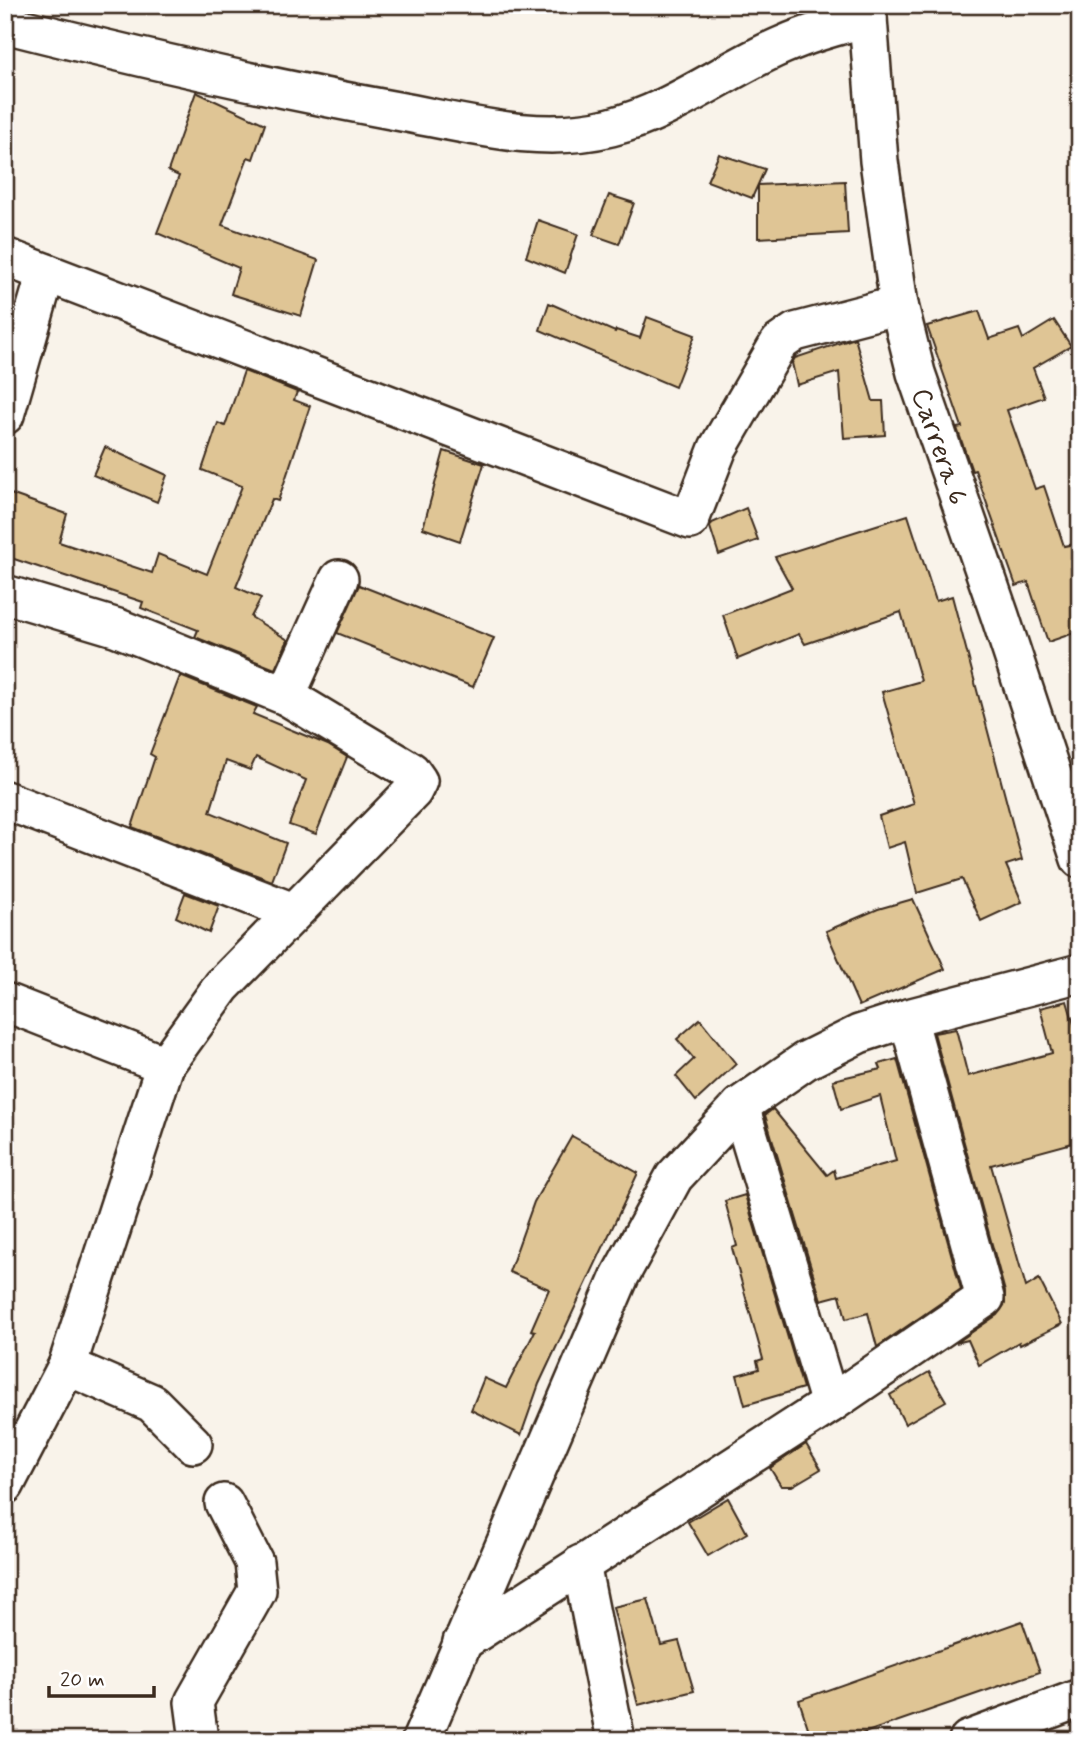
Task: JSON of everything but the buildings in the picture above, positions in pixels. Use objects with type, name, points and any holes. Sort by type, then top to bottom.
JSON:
[{"type":"street","points":[[5,24],[315,96],[519,134],[562,136],[644,117],[781,45],[868,12]]},
{"type":"street","name":"Carrera 6","points":[[868,12],[879,161],[899,305],[916,373],[1079,854]]},
{"type":"street","points":[[5,257],[690,520],[718,449],[779,343],[795,332],[899,305]]},
{"type":"street","points":[[5,415],[46,273]]},
{"type":"street","points":[[286,696],[339,579]]},
{"type":"street","points":[[5,1485],[67,1366],[165,1065],[222,986],[413,791],[418,781],[411,771],[286,696],[118,628],[8,604]]},
{"type":"street","points":[[5,800],[293,912]]},
{"type":"street","points":[[421,1740],[621,1276],[674,1177],[740,1106],[804,1060],[859,1034],[908,1018],[1080,973]]},
{"type":"street","points":[[5,1002],[165,1065]]},
{"type":"street","points":[[462,1642],[830,1404],[985,1298],[908,1018]]},
{"type":"street","points":[[740,1106],[830,1404]]},
{"type":"street","points":[[67,1366],[152,1404],[193,1444]]},
{"type":"street","points":[[199,1740],[194,1702],[257,1591],[254,1562],[224,1503]]},
{"type":"street","points":[[581,1564],[616,1740]]},
{"type":"street","points":[[968,1740],[1080,1698]]}]
